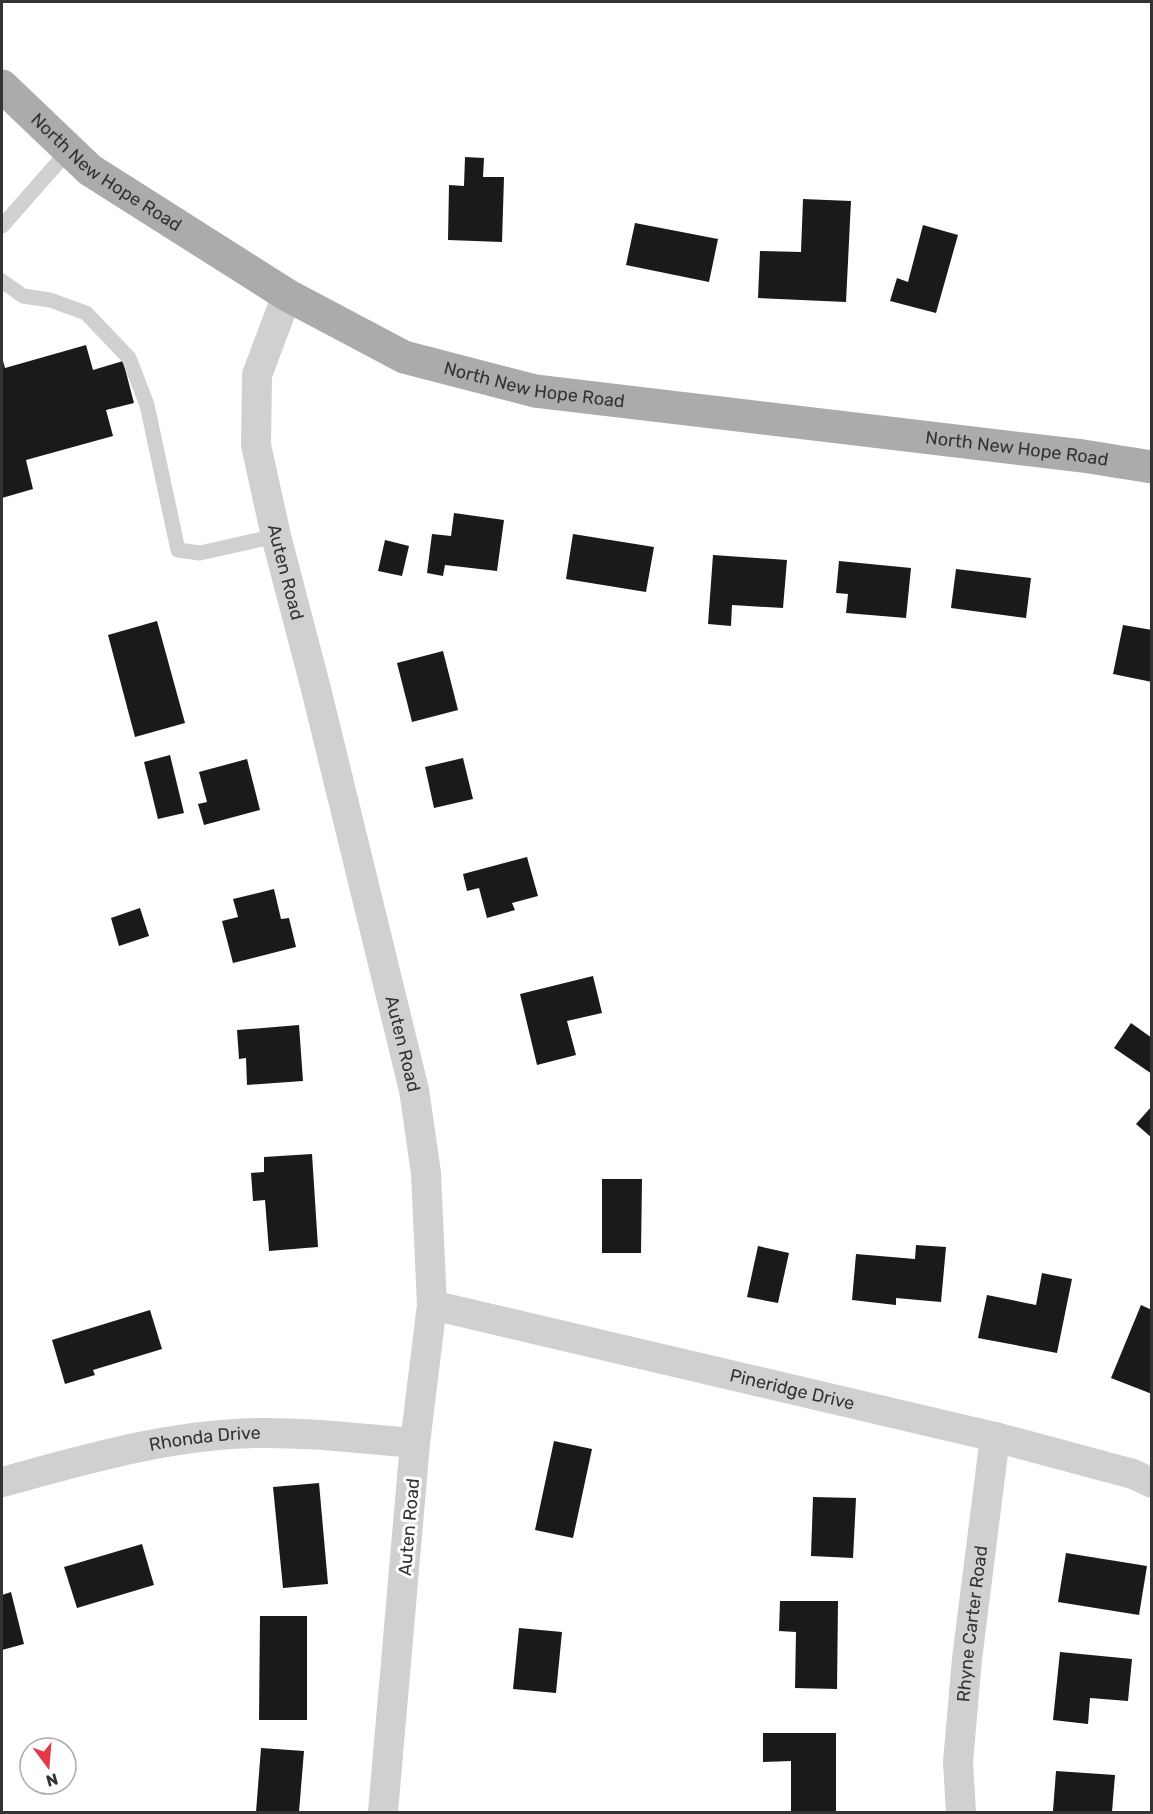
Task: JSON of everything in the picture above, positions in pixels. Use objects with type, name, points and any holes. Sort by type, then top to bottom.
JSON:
[{"type":"main road","name":"North New Hope Road","points":[[2,86],[90,170],[287,295],[404,357],[535,390],[1083,456],[1152,467]]},
{"type":"street","name":"Auten Road","points":[[287,295],[257,375],[256,445],[276,536],[316,689],[414,1090],[426,1173],[432,1305],[415,1443],[382,1812]]},
{"type":"street","name":"Pineridge Drive","points":[[432,1305],[995,1437],[1133,1474],[1152,1483]]},
{"type":"street","name":"Rhonda Drive","points":[[2,1482],[127,1449],[186,1438],[256,1433],[320,1435],[415,1443]]},
{"type":"street","name":"Rhyne Carter Road","points":[[961,1812],[958,1762],[967,1659],[995,1437]]},
{"type":"lane","points":[[2,226],[69,150]]},
{"type":"lane","points":[[2,281],[23,296],[50,300],[86,313],[129,358],[147,405],[178,550],[200,554],[276,536]]},
{"type":"building","points":[[465,157],[484,158],[483,177],[504,177],[502,242],[448,240],[449,185],[464,186]]},
{"type":"building","points":[[803,199],[851,201],[846,302],[758,298],[760,251],[801,252]]},
{"type":"building","points":[[635,223],[718,239],[709,282],[626,265]]},
{"type":"building","points":[[923,225],[958,235],[936,313],[890,301],[897,278],[908,282]]},
{"type":"building","points":[[86,345],[93,370],[123,361],[134,403],[106,410],[113,436],[26,460],[33,489],[2,498],[2,357],[5,368]]},
{"type":"building","points":[[454,513],[504,520],[497,571],[445,565],[443,576],[427,573],[432,534],[451,536]]},
{"type":"building","points":[[573,534],[654,547],[646,592],[566,579]]},
{"type":"building","points":[[385,540],[409,546],[402,576],[378,571]]},
{"type":"building","points":[[713,555],[787,560],[783,608],[732,605],[731,626],[708,624]]},
{"type":"building","points":[[839,561],[911,568],[906,618],[846,613],[848,594],[836,593]]},
{"type":"building","points":[[956,569],[1031,578],[1026,618],[951,608]]},
{"type":"building","points":[[157,621],[185,723],[135,737],[108,635]]},
{"type":"building","points":[[1123,625],[1152,630],[1152,682],[1113,674]]},
{"type":"building","points":[[443,651],[458,710],[412,722],[397,663]]},
{"type":"building","points":[[170,755],[184,813],[158,819],[144,762]]},
{"type":"building","points":[[463,758],[473,799],[434,808],[425,767]]},
{"type":"building","points":[[247,759],[260,810],[204,825],[198,804],[207,802],[199,772]]},
{"type":"building","points":[[527,857],[538,896],[512,903],[515,910],[487,918],[479,888],[467,891],[463,874]]},
{"type":"building","points":[[274,889],[281,919],[289,918],[296,947],[233,963],[222,921],[238,917],[233,899]]},
{"type":"building","points":[[140,908],[149,936],[119,946],[111,918]]},
{"type":"building","points":[[593,976],[602,1013],[567,1021],[576,1055],[537,1065],[520,994]]},
{"type":"building","points":[[1131,1023],[1152,1038],[1152,1074],[1114,1048]]},
{"type":"building","points":[[299,1025],[303,1081],[247,1085],[246,1058],[239,1059],[237,1030]]},
{"type":"building","points":[[1152,1106],[1152,1138],[1136,1124]]},
{"type":"building","points":[[312,1154],[318,1247],[269,1251],[265,1200],[253,1201],[251,1173],[264,1172],[264,1157]]},
{"type":"building","points":[[602,1179],[642,1179],[641,1253],[602,1253]]},
{"type":"building","points":[[916,1245],[946,1247],[941,1302],[896,1298],[896,1305],[852,1300],[856,1254],[915,1259]]},
{"type":"building","points":[[758,1246],[789,1253],[778,1303],[747,1297]]},
{"type":"building","points":[[1042,1273],[1072,1279],[1057,1353],[978,1338],[987,1295],[1036,1305]]},
{"type":"building","points":[[1141,1305],[1152,1310],[1152,1394],[1111,1378]]},
{"type":"building","points":[[150,1310],[162,1349],[93,1370],[95,1375],[65,1384],[52,1340]]},
{"type":"building","points":[[554,1441],[592,1449],[573,1538],[535,1530]]},
{"type":"building","points":[[319,1483],[328,1584],[283,1588],[273,1487]]},
{"type":"building","points":[[813,1497],[856,1498],[853,1558],[811,1556]]},
{"type":"building","points":[[142,1544],[154,1585],[77,1608],[64,1567]]},
{"type":"building","points":[[1066,1553],[1147,1566],[1139,1615],[1058,1602]]},
{"type":"building","points":[[11,1592],[24,1644],[2,1650],[2,1595]]},
{"type":"building","points":[[780,1601],[838,1601],[837,1689],[795,1688],[796,1632],[779,1631]]},
{"type":"building","points":[[260,1616],[307,1616],[307,1720],[259,1720]]},
{"type":"building","points":[[519,1628],[562,1632],[556,1693],[513,1689]]},
{"type":"building","points":[[1060,1652],[1132,1659],[1128,1701],[1090,1698],[1088,1724],[1053,1720]]},
{"type":"building","points":[[763,1733],[836,1733],[836,1812],[791,1812],[791,1761],[763,1762]]},
{"type":"building","points":[[261,1748],[304,1751],[299,1812],[256,1812]]},
{"type":"building","points":[[1056,1771],[1115,1775],[1112,1812],[1053,1811]]}]
